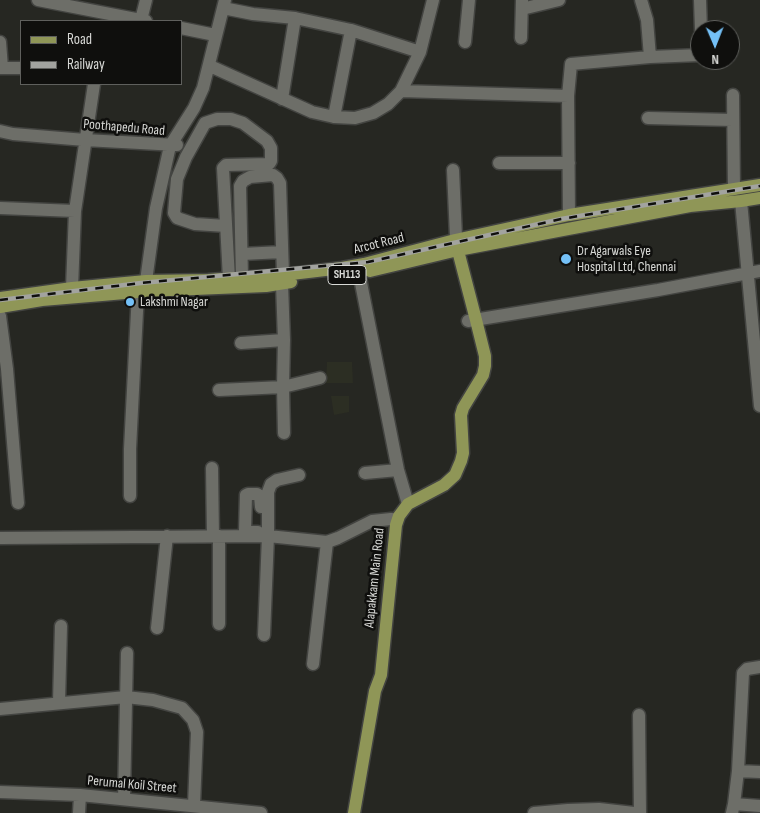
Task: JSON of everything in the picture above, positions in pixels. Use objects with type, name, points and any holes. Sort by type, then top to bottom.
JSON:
[{"type":"main road","name":"Arcot Road","points":[[0,298],[72,288],[146,281],[229,278],[282,279],[359,273],[569,215],[760,185]]},
{"type":"main road","name":"Arcot Road","points":[[0,307],[42,300],[138,292],[204,290],[282,279],[452,246],[690,206],[760,198]]},
{"type":"main road","name":"Alapakkam Main Road","points":[[354,813],[375,691],[381,675],[394,519],[407,501],[448,482],[455,475],[462,461],[461,415],[485,366],[485,356],[472,321],[452,246]]},
{"type":"street","points":[[38,0],[77,4],[109,18],[132,20]]},
{"type":"street","points":[[143,20],[146,0]]},
{"type":"street","points":[[210,66],[312,112],[334,117],[355,118],[373,113],[388,104],[400,91],[420,52],[433,0]]},
{"type":"street","points":[[465,42],[469,0]]},
{"type":"street","points":[[521,38],[522,5],[559,0]]},
{"type":"street","points":[[641,0],[647,20],[650,57]]},
{"type":"street","points":[[700,0],[701,20]]},
{"type":"street","points":[[170,146],[194,108],[203,88],[224,4],[253,14],[295,18],[351,30],[420,52]]},
{"type":"street","points":[[282,99],[295,18]]},
{"type":"street","points":[[182,28],[215,35]]},
{"type":"street","points":[[334,117],[351,30]]},
{"type":"street","points":[[0,42],[1,68],[20,68]]},
{"type":"street","points":[[569,215],[568,96],[571,64],[650,57],[690,56]]},
{"type":"street","points":[[72,288],[75,211],[94,85]]},
{"type":"street","points":[[400,91],[568,96]]},
{"type":"street","points":[[734,94],[734,189]]},
{"type":"street","points":[[648,118],[733,120]]},
{"type":"street","points":[[226,226],[195,224],[175,216],[177,178],[190,149],[205,123],[217,119],[231,119],[243,123],[270,145],[271,163],[224,166],[229,278]]},
{"type":"street","name":"Poothapedu Road","points":[[0,131],[170,146],[156,208],[146,281]]},
{"type":"street","points":[[170,146],[184,146],[190,149]]},
{"type":"street","points":[[499,163],[568,163]]},
{"type":"street","points":[[452,246],[456,236],[453,170]]},
{"type":"street","points":[[242,278],[240,186],[243,181],[250,177],[272,176],[277,178],[280,184],[284,433]]},
{"type":"street","points":[[741,201],[754,272],[760,406]]},
{"type":"street","points":[[0,208],[75,211]]},
{"type":"street","points":[[242,254],[282,252]]},
{"type":"street","points":[[472,321],[754,272]]},
{"type":"street","points":[[359,273],[398,470],[407,501]]},
{"type":"street","points":[[130,496],[138,292]]},
{"type":"street","points":[[0,316],[7,369],[18,504]]},
{"type":"street","points":[[241,343],[284,340]]},
{"type":"street","points":[[219,390],[282,387],[320,378]]},
{"type":"street","points":[[212,468],[220,624]]},
{"type":"street","points":[[365,473],[398,470]]},
{"type":"street","points":[[264,507],[271,484],[277,480],[299,475]]},
{"type":"street","points":[[264,635],[268,536],[264,507],[260,496],[246,495],[245,531],[260,532],[265,523]]},
{"type":"street","points":[[0,538],[268,536],[327,542],[372,521],[394,519]]},
{"type":"street","points":[[157,628],[167,536]]},
{"type":"street","points":[[313,664],[327,542]]},
{"type":"street","points":[[60,702],[61,626]]},
{"type":"street","points":[[124,799],[127,653]]},
{"type":"street","points":[[760,667],[747,669],[743,673],[738,771],[733,809],[760,806]]},
{"type":"street","points":[[0,708],[126,697],[153,700],[182,708],[193,720],[197,732],[194,806]]},
{"type":"street","points":[[639,715],[640,813]]},
{"type":"street","points":[[738,771],[760,772]]},
{"type":"street","name":"Perumal Koil Street","points":[[0,792],[80,795],[261,813]]},
{"type":"street","points":[[79,813],[80,795]]},
{"type":"street","points":[[534,813],[568,810],[634,813]]},
{"type":"shaded area","points":[[327,362],[352,362],[353,383],[326,383]]},
{"type":"shaded area","points":[[331,396],[349,396],[349,412],[334,415]]},
{"type":"railway","points":[[0,300],[141,283],[368,262],[561,219],[760,186]]},
{"type":"place","name":"Dr Agarwals Eye Hospital Ltd, Chennai","points":[[566,259]]},
{"type":"place","name":"Lakshmi Nagar","points":[[130,302]]}]
